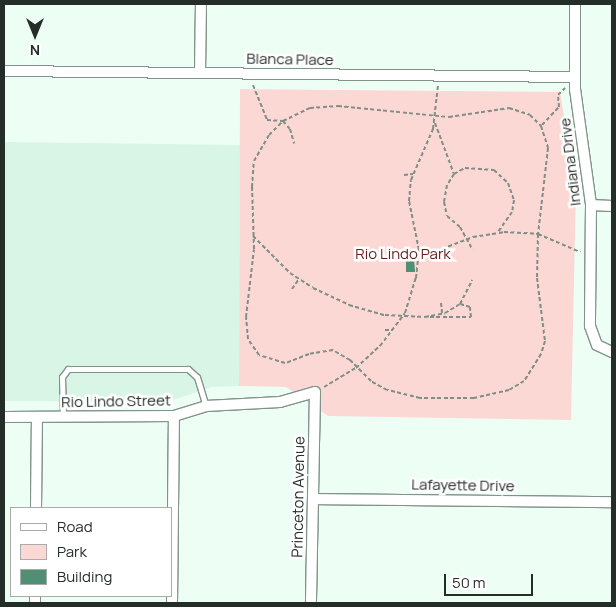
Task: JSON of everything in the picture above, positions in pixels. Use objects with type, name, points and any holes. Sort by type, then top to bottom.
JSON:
[{"type":"street","points":[[200,73],[202,4]]},
{"type":"street","name":"Indiana Drive","points":[[575,4],[575,77],[591,205],[590,326],[597,345],[612,352]]},
{"type":"street","name":"Blanca Place","points":[[4,71],[575,77]]},
{"type":"street","points":[[591,205],[612,206]]},
{"type":"street","name":"Rio Lindo Street","points":[[4,417],[174,416],[206,406],[280,402],[315,392]]},
{"type":"street","name":"Princeton Avenue","points":[[311,603],[315,392]]},
{"type":"street","points":[[172,603],[174,416]]},
{"type":"street","points":[[36,507],[37,417]]},
{"type":"street","name":"Lafayette Drive","points":[[312,500],[612,502]]},
{"type":"lane","points":[[63,417],[62,377],[68,369],[188,369],[197,376],[206,406]]},
{"type":"path","points":[[249,74],[267,120],[283,121],[290,129],[294,143]]},
{"type":"path","points":[[315,392],[356,368],[393,330],[403,316],[416,278],[418,258],[417,235],[409,201],[413,174],[434,121],[438,75]]},
{"type":"path","points":[[541,126],[551,119],[559,107],[558,95],[575,77]]},
{"type":"path","points":[[338,106],[435,116],[509,108],[530,115],[541,126],[548,148],[538,234],[537,278],[545,340],[542,354],[524,381],[509,390],[474,398],[420,398],[387,390],[370,381],[350,360],[333,350],[316,352],[285,363],[259,355],[248,339],[246,317],[253,236],[254,161],[269,135],[283,121],[310,108],[338,106]]},
{"type":"path","points":[[434,121],[454,174]]},
{"type":"path","points":[[473,250],[468,239],[448,216],[444,202],[447,185],[454,174],[465,168],[494,170],[508,183],[514,200],[512,212],[498,233]]},
{"type":"path","points":[[404,175],[413,174]]},
{"type":"path","points":[[418,258],[468,239],[498,233],[538,234],[590,255]]},
{"type":"path","points":[[253,236],[299,279],[349,305],[403,316],[471,317],[470,307],[460,304]]},
{"type":"path","points":[[292,289],[299,279]]},
{"type":"path","points":[[425,317],[442,314],[460,304],[472,280]]},
{"type":"path","points":[[441,303],[442,314]]},
{"type":"path","points":[[385,330],[393,330]]},
{"type":"shaded area","points":[[4,142],[240,145],[239,386],[212,387],[167,402],[4,401]]},
{"type":"green space","name":"Rio Lindo Park","points":[[240,89],[560,92],[576,188],[571,420],[328,416],[286,387],[239,386]]},
{"type":"building","points":[[406,257],[414,257],[415,272],[406,272]]}]
